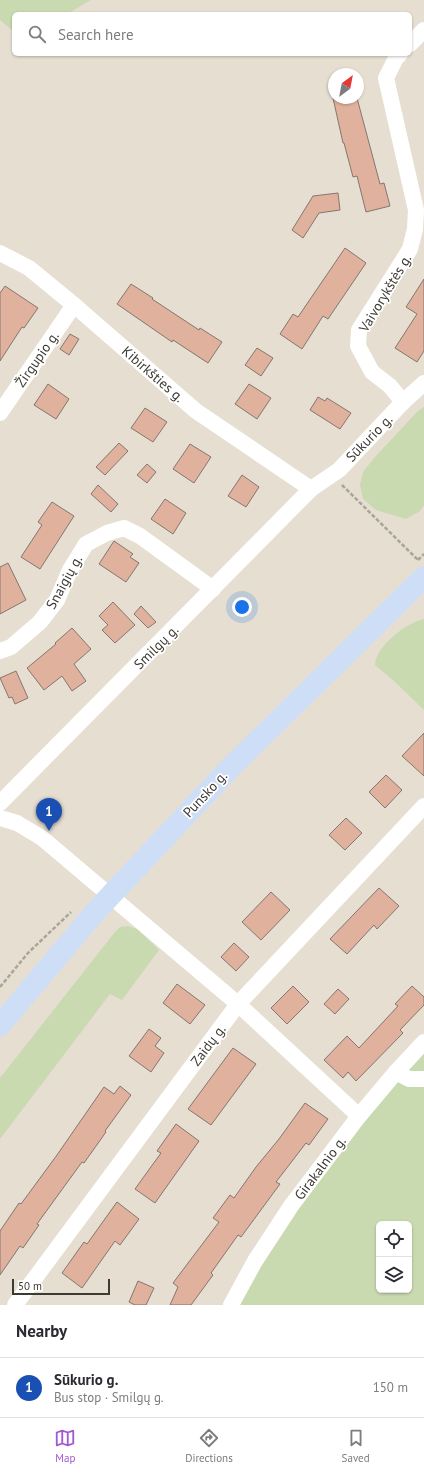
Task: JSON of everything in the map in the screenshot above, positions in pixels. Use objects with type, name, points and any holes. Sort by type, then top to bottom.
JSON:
[{"type":"main road","name":"Punsko g.","points":[[0,1024],[110,896],[231,767],[423,570]]},
{"type":"street","points":[[412,42],[424,30]]},
{"type":"street","name":"Vaivorykštės g.","points":[[398,56],[386,78],[416,210],[416,229],[410,249],[359,330],[358,346],[372,372],[390,386],[403,402]]},
{"type":"street","name":"Kibirkšties g.","points":[[0,253],[29,268],[196,411],[311,489]]},
{"type":"street","name":"Žirgupio g.","points":[[0,413],[74,305]]},
{"type":"street","name":"Sūkurio g.","points":[[311,489],[339,470],[403,402],[424,383]]},
{"type":"street","name":"Smilgų g.","points":[[0,804],[311,489]]},
{"type":"street","name":"Snaigių g.","points":[[0,651],[11,647],[40,622],[57,600],[70,570],[86,544],[107,533],[124,528],[140,536],[213,589]]},
{"type":"street","name":"Zaidų g.","points":[[16,1305],[238,1004],[424,806]]},
{"type":"street","points":[[0,818],[17,823],[42,838],[238,1004],[359,1116]]},
{"type":"street","name":"Girakalnio g.","points":[[231,1305],[255,1261],[291,1206],[359,1116],[396,1072],[424,1042]]},
{"type":"street","points":[[396,1072],[409,1079],[424,1079]]},
{"type":"path","points":[[331,475],[423,570]]},
{"type":"green space","points":[[0,0],[91,0],[70,12],[12,12],[12,30],[0,20]]},
{"type":"green space","points":[[424,407],[424,505],[420,511],[406,519],[376,510],[363,499],[360,485],[363,472],[418,411]]},
{"type":"green space","points":[[424,619],[424,710],[375,665],[381,650],[393,636],[409,625]]},
{"type":"green space","points":[[128,926],[137,929],[159,950],[122,1000],[110,994],[0,1139],[0,1078],[115,932],[120,927]]},
{"type":"green space","points":[[424,1053],[424,1305],[239,1305],[289,1217],[377,1104]]},
{"type":"building","points":[[334,104],[359,104],[380,184],[384,183],[390,206],[366,212],[357,176],[353,177],[343,143]]},
{"type":"building","points":[[338,193],[340,210],[319,213],[303,238],[292,230],[313,196]]},
{"type":"building","points":[[345,248],[366,263],[328,319],[323,316],[302,349],[280,334],[293,314],[298,317]]},
{"type":"building","points":[[424,279],[424,351],[417,362],[395,348],[417,314],[406,307]]},
{"type":"building","points":[[131,284],[199,330],[200,328],[222,342],[208,363],[173,340],[172,342],[117,304]]},
{"type":"building","points":[[5,286],[38,308],[24,328],[22,327],[0,361],[0,293]]},
{"type":"building","points":[[70,334],[79,339],[69,355],[60,349]]},
{"type":"building","points":[[257,348],[273,358],[261,376],[245,365]]},
{"type":"building","points":[[48,384],[69,399],[56,419],[34,405]]},
{"type":"building","points":[[249,384],[271,398],[257,419],[235,404]]},
{"type":"building","points":[[318,397],[325,401],[327,398],[351,413],[340,429],[310,410]]},
{"type":"building","points":[[145,408],[167,422],[153,442],[131,428]]},
{"type":"building","points":[[119,443],[128,451],[105,475],[96,467]]},
{"type":"building","points":[[190,444],[211,457],[194,483],[173,469]]},
{"type":"building","points":[[147,464],[156,472],[147,483],[137,475]]},
{"type":"building","points":[[242,475],[259,487],[246,507],[228,496]]},
{"type":"building","points":[[98,485],[118,504],[111,512],[91,494]]},
{"type":"building","points":[[165,499],[186,513],[173,534],[151,519]]},
{"type":"building","points":[[52,502],[74,516],[40,569],[21,557],[42,525],[38,522]]},
{"type":"building","points":[[114,541],[133,554],[130,557],[139,563],[126,582],[99,564]]},
{"type":"building","points":[[8,563],[26,600],[0,614],[0,567]]},
{"type":"building","points":[[113,602],[135,625],[115,643],[102,630],[108,625],[99,616]]},
{"type":"building","points":[[141,606],[156,622],[148,628],[134,614]]},
{"type":"building","points":[[72,628],[91,649],[74,664],[86,681],[72,691],[62,676],[44,690],[27,668],[56,644],[55,643]]},
{"type":"building","points":[[16,671],[28,698],[15,704],[12,697],[9,698],[0,678]]},
{"type":"building","points":[[424,733],[424,776],[402,756]]},
{"type":"building","points":[[386,775],[402,790],[385,808],[369,792]]},
{"type":"building","points":[[346,818],[362,833],[345,850],[329,835]]},
{"type":"building","points":[[379,888],[399,906],[377,929],[374,925],[347,954],[330,939]]},
{"type":"building","points":[[271,892],[290,910],[261,940],[242,922]]},
{"type":"building","points":[[234,943],[249,957],[236,971],[221,957]]},
{"type":"building","points":[[177,984],[205,1005],[190,1024],[163,1003]]},
{"type":"building","points":[[293,986],[309,1002],[287,1024],[271,1008]]},
{"type":"building","points":[[412,986],[424,997],[424,1005],[400,1030],[403,1033],[356,1081],[348,1072],[343,1078],[324,1060],[347,1036],[359,1048],[398,1006],[395,1004]]},
{"type":"building","points":[[338,989],[349,999],[335,1014],[324,1004]]},
{"type":"building","points":[[149,1029],[161,1038],[155,1046],[164,1053],[151,1072],[129,1056]]},
{"type":"building","points":[[233,1048],[256,1064],[211,1125],[188,1109]]},
{"type":"building","points":[[120,1086],[131,1095],[84,1163],[82,1162],[37,1224],[39,1225],[23,1248],[20,1246],[0,1275],[0,1231],[19,1203],[21,1204],[57,1155],[104,1087],[114,1094]]},
{"type":"building","points":[[305,1103],[328,1119],[309,1145],[306,1143],[276,1182],[280,1184],[241,1237],[238,1235],[211,1273],[213,1275],[191,1305],[170,1305],[178,1287],[173,1283],[219,1222],[213,1218],[230,1195],[234,1198]]},
{"type":"building","points":[[176,1124],[199,1141],[155,1203],[135,1189],[161,1153],[157,1151]]},
{"type":"building","points":[[117,1202],[139,1219],[120,1245],[115,1241],[82,1288],[62,1273],[84,1242],[87,1244]]},
{"type":"building","points":[[138,1281],[154,1288],[146,1305],[135,1305],[129,1302]]},
{"type":"place","name":"Sūkurio g.","points":[[49,831]]}]
